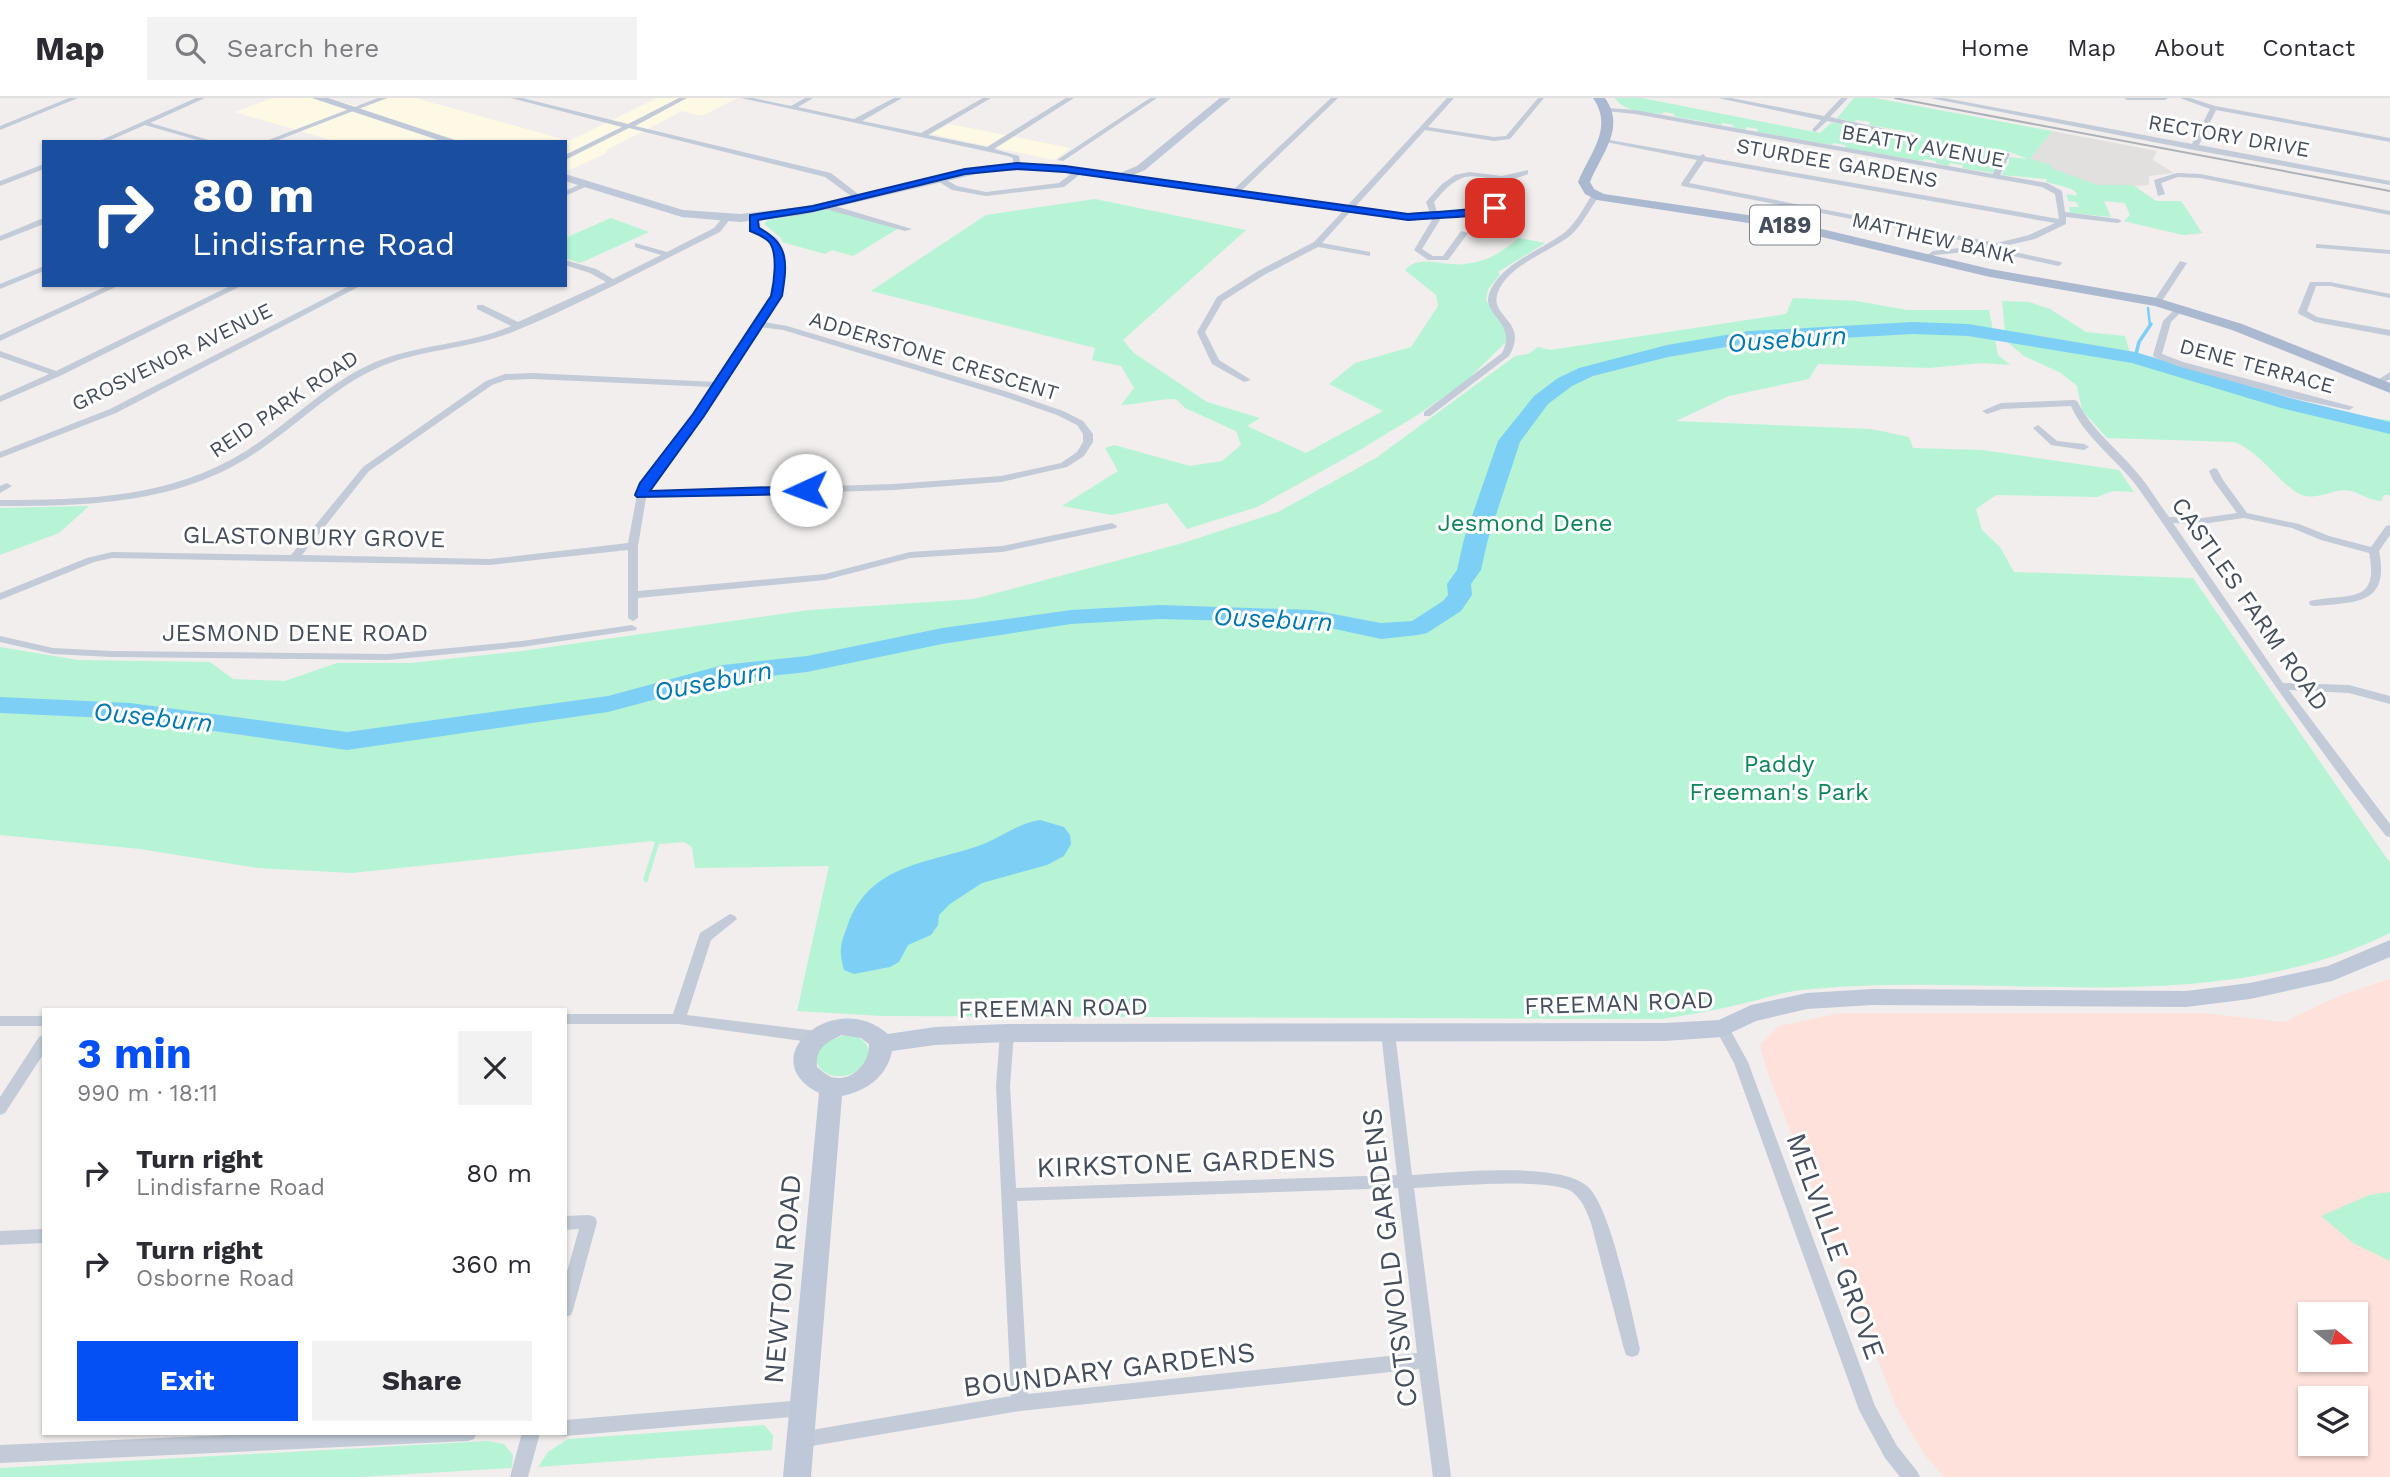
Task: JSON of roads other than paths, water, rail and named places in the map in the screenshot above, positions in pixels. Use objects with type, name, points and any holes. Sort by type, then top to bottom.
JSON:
[{"type":"main road","points":[[1596,195],[1586,188],[1584,182],[1610,125],[1608,110],[1600,98]]},
{"type":"main road","name":"MATTHEW BANK","points":[[1596,195],[1788,225],[2027,281],[2157,302]]},
{"type":"main road","name":"A189","points":[[2157,302],[2238,327],[2386,382]]},
{"type":"street","points":[[0,128],[75,98]]},
{"type":"street","points":[[105,140],[202,98]]},
{"type":"street","points":[[317,98],[450,140]]},
{"type":"street","points":[[271,140],[384,98]]},
{"type":"street","points":[[514,98],[828,175],[858,197]]},
{"type":"street","points":[[567,157],[684,98]]},
{"type":"street","points":[[744,98],[989,149],[1015,156],[1017,166]]},
{"type":"street","points":[[792,108],[810,98]]},
{"type":"street","points":[[856,121],[899,98]]},
{"type":"street","points":[[922,135],[988,98]]},
{"type":"street","points":[[989,149],[1071,98]]},
{"type":"street","points":[[1060,160],[1154,98]]},
{"type":"street","points":[[1121,177],[1138,170],[1226,98]]},
{"type":"street","points":[[1235,193],[1335,98]]},
{"type":"street","points":[[1247,380],[1214,362],[1201,332],[1220,299],[1261,273],[1317,244],[1451,98]]},
{"type":"street","points":[[1424,128],[1494,139],[1508,138],[1541,98]]},
{"type":"street","points":[[1721,98],[1916,136]]},
{"type":"street","points":[[1815,130],[1844,98]]},
{"type":"street","name":"RECTORY DRIVE","points":[[1933,98],[2390,183]]},
{"type":"street","points":[[2127,98],[2165,98]]},
{"type":"street","points":[[2183,98],[2214,108],[2390,140]]},
{"type":"street","points":[[2194,148],[2214,108]]},
{"type":"street","name":"BEATTY AVENUE","points":[[1608,110],[1629,111],[1996,176],[2057,190],[2063,218]]},
{"type":"street","points":[[143,123],[206,140]]},
{"type":"street","name":"STURDEE GARDENS","points":[[1604,141],[2063,218],[2118,222]]},
{"type":"street","points":[[1996,176],[2006,154]]},
{"type":"street","points":[[1703,156],[1685,184],[1994,245]]},
{"type":"street","points":[[567,178],[682,213],[727,218],[753,217],[825,206],[977,169],[1017,166],[1121,177],[1408,217],[1490,211],[1502,202],[1511,188]]},
{"type":"street","points":[[0,184],[42,167]]},
{"type":"street","points":[[937,178],[950,187],[985,194],[1061,185],[1079,172]]},
{"type":"street","points":[[1464,233],[1451,254],[1445,258],[1436,259],[1422,254],[1418,248],[1435,223],[1430,202],[1451,177],[1470,173],[1511,177],[1525,172]]},
{"type":"street","points":[[2161,194],[2157,182],[2166,178],[2200,176],[2390,213],[2389,223]]},
{"type":"street","points":[[567,193],[588,184]]},
{"type":"street","points":[[1427,414],[1490,369],[1506,354],[1512,346],[1514,335],[1494,304],[1494,291],[1511,272],[1572,230],[1596,195]]},
{"type":"street","points":[[825,206],[908,229]]},
{"type":"street","points":[[632,623],[633,546],[642,495],[647,483],[718,385],[777,296],[778,246],[772,238],[754,229],[753,217]]},
{"type":"street","name":"REID PARK ROAD","points":[[0,503],[117,500],[189,484],[237,461],[377,365],[419,351],[479,339],[517,325],[717,230],[727,218]]},
{"type":"street","points":[[1927,258],[1933,253],[1984,247],[2032,237],[2063,218]]},
{"type":"street","points":[[1,238],[42,222]]},
{"type":"street","points":[[1317,244],[1367,254]]},
{"type":"street","points":[[638,245],[666,254]]},
{"type":"street","points":[[2319,246],[2390,251]]},
{"type":"street","points":[[1984,247],[2058,264]]},
{"type":"street","points":[[567,263],[593,271],[611,281]]},
{"type":"street","points":[[2157,302],[2183,263]]},
{"type":"street","points":[[0,287],[42,269]]},
{"type":"street","points":[[2390,296],[2330,284],[2312,284],[2302,312],[2315,319],[2390,333]]},
{"type":"street","points":[[0,338],[112,287]]},
{"type":"street","points":[[0,399],[235,287]]},
{"type":"street","name":"GROSVENOR AVENUE","points":[[0,455],[113,411],[354,287]]},
{"type":"street","points":[[480,307],[517,325]]},
{"type":"street","name":"DENE TERRACE","points":[[2180,309],[2167,321],[2157,355],[2168,361],[2222,374],[2280,393],[2349,407]]},
{"type":"street","name":"ADDERSTONE CRESCENT","points":[[642,495],[894,487],[1001,479],[1064,464],[1081,454],[1088,442],[1088,434],[1080,423],[1035,404],[784,328],[758,324]]},
{"type":"street","points":[[0,354],[57,374]]},
{"type":"street","points":[[295,557],[366,469],[489,383],[523,376],[718,385]]},
{"type":"street","name":"CASTLES FARM ROAD","points":[[1987,411],[2001,406],[2074,403],[2078,415],[2125,462],[2282,686],[2390,833]]},
{"type":"street","points":[[2038,428],[2054,443],[2108,445]]},
{"type":"street","points":[[2214,471],[2244,515]]},
{"type":"street","points":[[2166,520],[2202,521],[2244,515],[2295,526],[2325,538],[2374,551]]},
{"type":"street","points":[[632,595],[825,578],[910,555],[1002,549],[1112,526]]},
{"type":"street","points":[[2374,551],[2390,528]]},
{"type":"street","name":"GLASTONBURY GROVE","points":[[0,597],[90,560],[111,555],[490,562],[633,546]]},
{"type":"street","points":[[2314,603],[2361,598],[2373,590],[2380,579],[2380,566],[2374,551]]},
{"type":"street","name":"JESMOND DENE ROAD","points":[[0,639],[53,651],[111,654],[388,657],[522,644],[632,623]]},
{"type":"street","points":[[2282,686],[2349,689],[2390,700]]},
{"type":"street","points":[[678,1019],[705,937],[730,919]]},
{"type":"street","name":"FREEMAN ROAD","points":[[881,1044],[935,1036],[1007,1034],[1665,1032],[1722,1028],[1751,1014],[1807,1001],[1872,997],[2186,999],[2332,973],[2390,948]]},
{"type":"street","points":[[567,1019],[678,1019],[817,1037]]},
{"type":"street","points":[[0,1021],[42,1021]]},
{"type":"street","points":[[854,1026],[875,1035],[881,1044],[880,1062],[865,1078],[842,1087],[831,1087],[812,1079],[806,1071],[805,1054],[817,1037],[828,1030],[854,1026]]},
{"type":"street","name":"MELVILLE GROVE","points":[[1722,1028],[1741,1062],[1868,1410],[1891,1452],[1911,1477]]},
{"type":"street","name":"COTSWOLD GARDENS","points":[[1388,1033],[1426,1360],[1443,1477]]},
{"type":"street","points":[[1007,1034],[1003,1086],[1020,1403]]},
{"type":"street","points":[[0,1109],[42,1044]]},
{"type":"street","name":"NEWTON ROAD","points":[[797,1477],[831,1087]]},
{"type":"street","name":"KIRKSTONE GARDENS","points":[[1010,1195],[1407,1180],[1537,1177],[1567,1180],[1587,1195],[1597,1217],[1632,1349]]},
{"type":"street","points":[[567,1223],[589,1222],[567,1303]]},
{"type":"street","points":[[0,1238],[42,1236]]},
{"type":"street","name":"BOUNDARY GARDENS","points":[[800,1440],[1020,1403],[1426,1360]]},
{"type":"street","points":[[567,1428],[803,1408]]},
{"type":"street","points":[[0,1454],[423,1435]]},
{"type":"street","points":[[519,1477],[530,1435]]},
{"type":"water","points":[[1040,820],[1064,827],[1070,835],[1071,844],[1064,856],[1047,865],[982,883],[950,904],[939,915],[938,925],[931,935],[908,945],[899,962],[890,967],[854,974],[844,970],[841,947],[848,924],[858,904],[886,877],[922,862],[981,845],[1017,827]]},
{"type":"waterway","points":[[2148,308],[2150,326]]},
{"type":"waterway","points":[[2135,358],[2139,342],[2150,326]]},
{"type":"waterway","name":"Ouseburn","points":[[0,705],[130,711],[347,741],[608,704],[723,673],[807,664],[942,636],[1071,617],[1160,612],[1234,614],[1312,617],[1381,631],[1418,628],[1452,606],[1460,595],[1459,584],[1469,570],[1476,539],[1509,441],[1541,400],[1565,382],[1586,372],[1667,351],[1749,337],[1913,328],[1968,330],[2135,358],[2288,404],[2390,428]]},
{"type":"tram line","points":[[1895,98],[2390,191]]},
{"type":"park label","name":"Jesmond Dene","points":[[1525,523]]},
{"type":"park label","name":"Paddy Freeman's Park","points":[[1779,778]]}]
